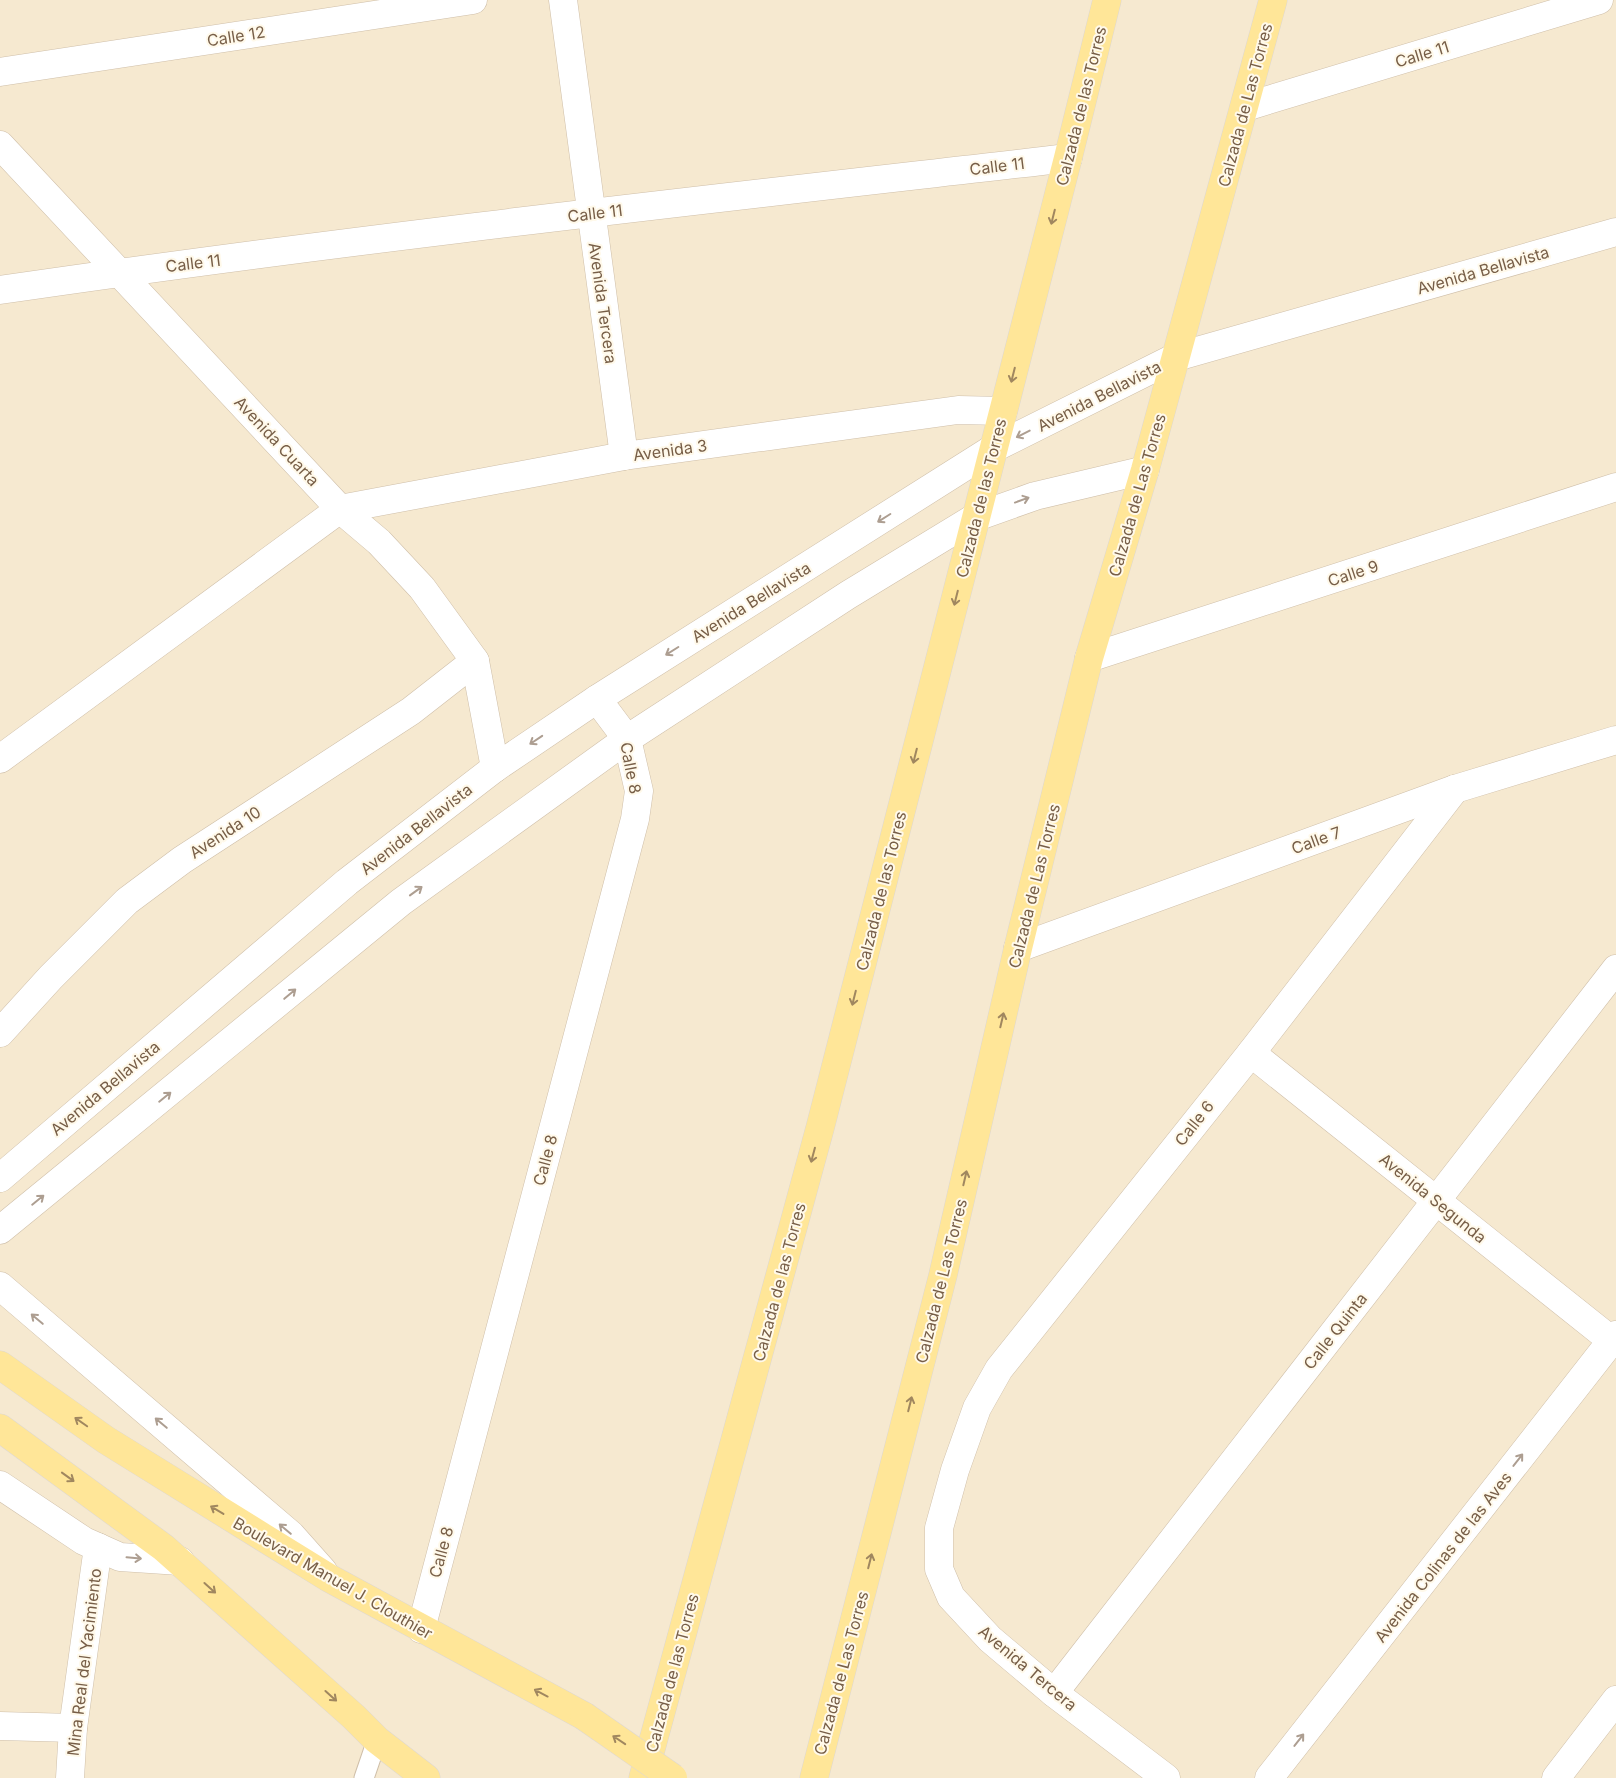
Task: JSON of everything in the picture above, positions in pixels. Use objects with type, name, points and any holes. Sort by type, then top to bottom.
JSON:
[{"type":"main road","name":"Calzada de las Torres","points":[[643,1778],[820,1128],[1068,158],[1106,0]]},
{"type":"main road","name":"Calzada de Las Torres","points":[[814,1778],[943,1275],[1018,948],[1089,658],[1145,470],[1273,0]]},
{"type":"main road","name":"Boulevard Manuel J. Clouthier","points":[[0,1365],[106,1440],[329,1578],[420,1629],[584,1716],[673,1778]]},
{"type":"main road","points":[[0,1428],[180,1561],[354,1717],[377,1740],[426,1778]]},
{"type":"street","name":"Calle 12","points":[[0,72],[473,0]]},
{"type":"street","name":"Avenida Tercera","points":[[563,0],[624,456]]},
{"type":"street","name":"Calle 11","points":[[1245,107],[1599,0]]},
{"type":"street","name":"Avenida Cuarta","points":[[0,144],[340,509],[379,542],[422,588],[475,662],[495,768]]},
{"type":"street","name":"Calle 11","points":[[0,290],[121,272],[1068,158]]},
{"type":"street","name":"Avenida Bellavista","points":[[0,1178],[347,882],[495,768],[598,698],[994,448],[1176,357],[1616,232]]},
{"type":"street","name":"Avenida 3","points":[[340,509],[624,456],[958,410],[1003,411]]},
{"type":"street","points":[[0,1230],[167,1096],[400,902],[628,739],[848,595],[976,517],[1035,496],[1145,470]]},
{"type":"street","name":"Calle 9","points":[[1089,658],[1616,487]]},
{"type":"street","points":[[0,759],[340,509]]},
{"type":"street","name":"Avenida 10","points":[[0,1033],[51,977],[127,901],[182,860],[411,710],[475,662]]},
{"type":"street","name":"Calle 8","points":[[420,1629],[635,819],[639,792],[628,739],[598,698]]},
{"type":"street","name":"Calle 7","points":[[1018,948],[1455,789],[1616,740]]},
{"type":"street","name":"Calle 6","points":[[955,1470],[977,1408],[999,1369],[1251,1052],[1455,789]]},
{"type":"street","name":"Calle Quinta","points":[[1054,1693],[1616,969]]},
{"type":"street","name":"Avenida Segunda","points":[[1251,1052],[1436,1201],[1615,1340]]},
{"type":"street","points":[[0,1286],[291,1534],[329,1578]]},
{"type":"street","name":"Avenida Colinas de las Aves","points":[[1269,1778],[1615,1340]]},
{"type":"street","name":"Avenida Tercera","points":[[955,1470],[937,1537],[939,1569],[951,1597],[990,1639],[1054,1693],[1166,1778]]},
{"type":"street","points":[[0,1485],[61,1527],[98,1547],[120,1556],[180,1561]]},
{"type":"street","name":"Mina Real del Yacimiento","points":[[70,1778],[73,1728],[98,1547]]},
{"type":"street","points":[[1556,1778],[1616,1700]]},
{"type":"street","points":[[0,1726],[73,1728]]},
{"type":"lane","points":[[364,1778],[377,1740]]},
{"type":"shaded area","points":[[0,0],[1616,0],[1616,1778],[0,1778]]}]
